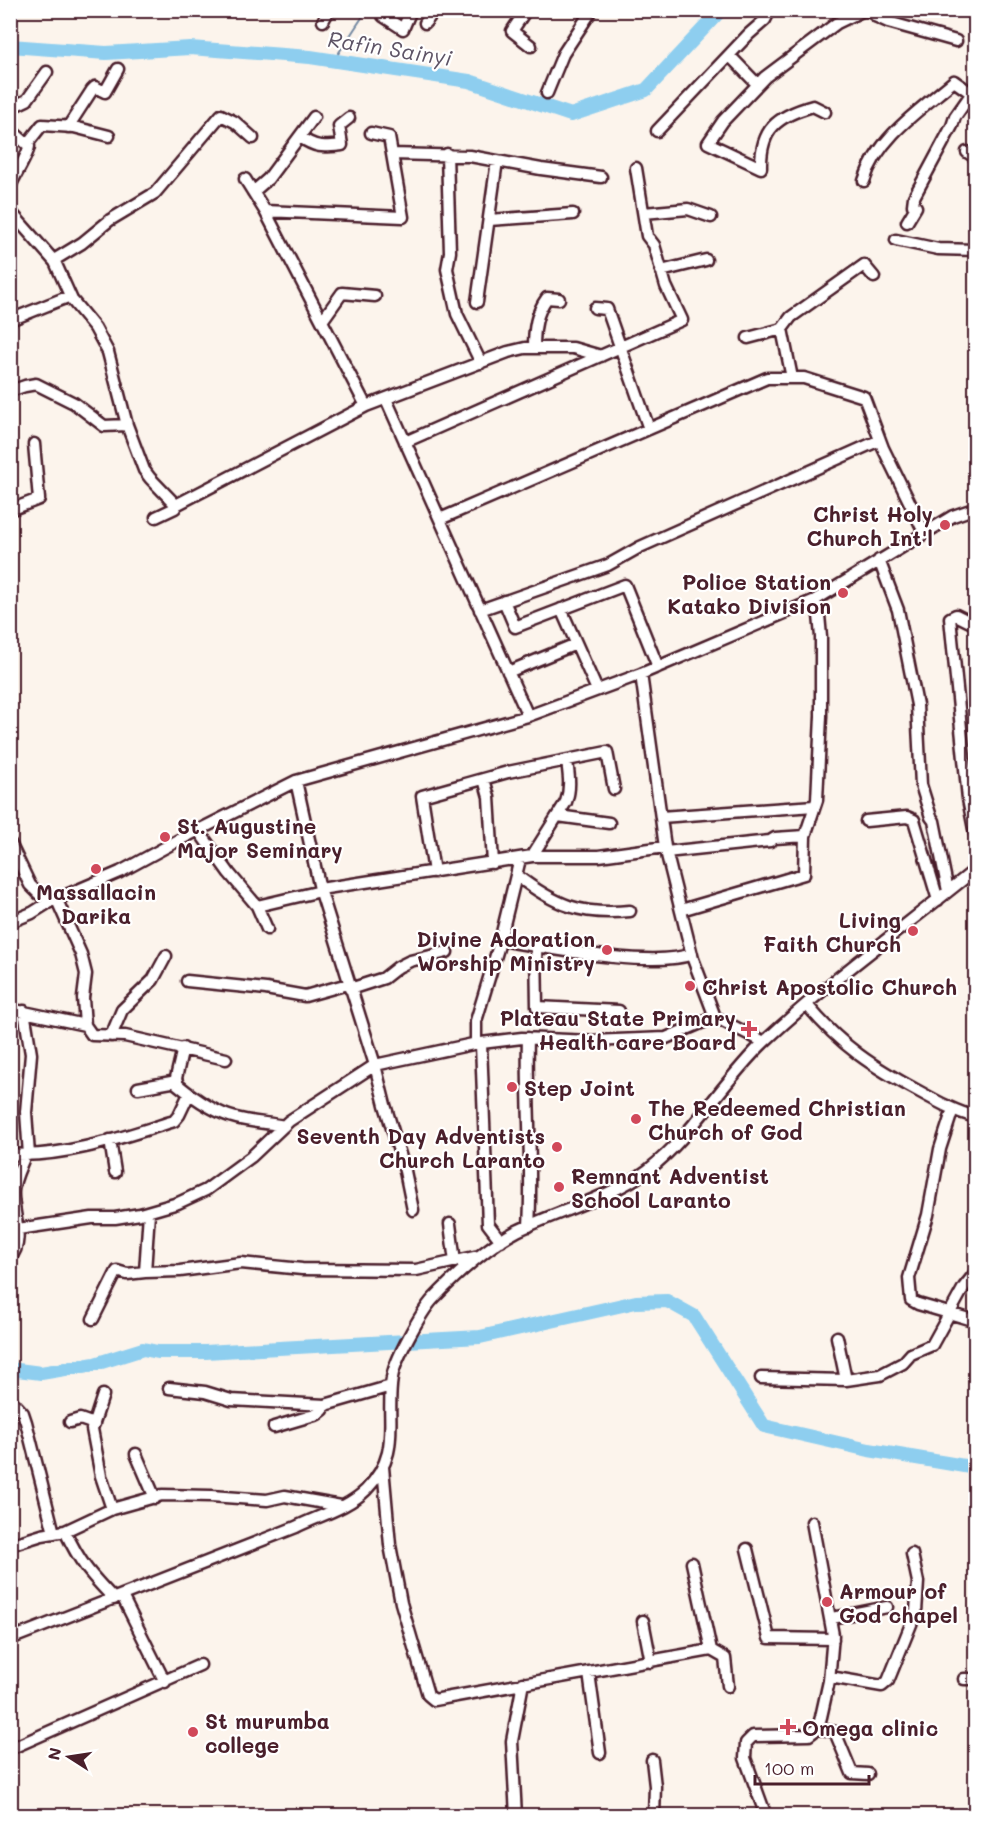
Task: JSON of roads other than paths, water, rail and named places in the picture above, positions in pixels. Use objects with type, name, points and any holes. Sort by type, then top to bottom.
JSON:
[{"type":"street","points":[[383,16],[403,29],[411,10]]},
{"type":"street","points":[[425,23],[435,10]]},
{"type":"street","points":[[526,10],[512,31],[531,46]]},
{"type":"street","points":[[547,93],[563,54],[592,10]]},
{"type":"street","points":[[657,131],[765,20],[770,10]]},
{"type":"street","points":[[825,112],[813,106],[793,112],[770,129],[760,150],[761,168],[708,143],[723,121],[757,84],[837,23],[864,10]]},
{"type":"street","points":[[869,10],[877,17],[888,21],[956,41]]},
{"type":"street","points":[[730,56],[757,84]]},
{"type":"street","points":[[68,127],[92,90],[95,87],[105,92],[118,69]]},
{"type":"street","points":[[10,108],[27,100],[47,72]]},
{"type":"street","points":[[864,181],[869,165],[896,130],[954,81],[973,90],[955,117],[914,197],[913,205],[916,207],[907,222]]},
{"type":"street","points":[[54,260],[82,243],[110,220],[155,193],[221,115],[234,122],[253,138]]},
{"type":"street","points":[[253,192],[268,179],[314,117]]},
{"type":"street","points":[[300,137],[313,146],[342,145],[339,126],[349,118]]},
{"type":"street","points":[[27,144],[42,125],[74,127],[109,136]]},
{"type":"street","points":[[10,129],[27,144],[29,151],[10,188]]},
{"type":"street","points":[[265,211],[403,217],[389,137],[370,133]]},
{"type":"street","points":[[392,154],[470,156],[601,177]]},
{"type":"street","points":[[447,154],[450,252],[447,269],[457,314],[481,363]]},
{"type":"street","points":[[477,302],[497,161]]},
{"type":"street","points":[[405,441],[682,320],[661,271],[654,245],[647,237],[636,168]]},
{"type":"street","points":[[245,179],[265,211],[366,406]]},
{"type":"street","points":[[644,213],[688,209],[711,218]]},
{"type":"street","points":[[10,212],[54,260],[70,296],[95,328],[108,352],[127,425],[144,470],[176,505]]},
{"type":"street","points":[[489,220],[573,214]]},
{"type":"street","points":[[896,240],[938,249],[975,250]]},
{"type":"street","points":[[661,271],[706,260]]},
{"type":"street","points":[[748,338],[782,329],[791,317],[864,265],[874,277]]},
{"type":"street","points":[[322,321],[342,293],[375,296]]},
{"type":"street","points":[[10,321],[70,296]]},
{"type":"street","points":[[534,348],[536,321],[540,307],[547,298],[559,299]]},
{"type":"street","points":[[596,308],[607,309],[649,429]]},
{"type":"street","points":[[782,329],[792,378]]},
{"type":"street","points":[[156,516],[366,406],[508,352],[534,348],[573,348],[601,356]]},
{"type":"street","points":[[440,519],[767,378],[804,378],[864,397],[880,440],[924,532]]},
{"type":"street","points":[[10,391],[36,384],[74,403],[104,426],[127,425]]},
{"type":"street","points":[[386,399],[528,716]]},
{"type":"street","points":[[480,610],[608,565],[640,547],[880,440]]},
{"type":"street","points":[[10,510],[39,499],[34,444]]},
{"type":"street","points":[[10,922],[32,913],[56,898],[120,872],[296,781],[528,716],[641,674],[815,600],[924,532],[952,516],[975,508]]},
{"type":"street","points":[[879,560],[898,610],[917,705],[921,785],[931,818],[934,821],[948,891]]},
{"type":"street","points":[[504,601],[515,627],[625,585],[658,667]]},
{"type":"street","points":[[681,910],[804,874],[805,836],[817,800],[821,716],[821,637],[815,600]]},
{"type":"street","points":[[561,609],[597,690]]},
{"type":"street","points":[[975,625],[956,615],[950,618],[968,799],[975,839]]},
{"type":"street","points":[[508,672],[576,644]]},
{"type":"street","points":[[641,674],[666,849],[692,954],[715,1017],[764,1042]]},
{"type":"street","points":[[434,872],[422,796],[484,779],[607,752],[614,789]]},
{"type":"street","points":[[532,856],[570,793],[567,761]]},
{"type":"street","points":[[484,779],[489,797],[493,863]]},
{"type":"street","points":[[296,781],[321,890],[375,1065],[405,1171],[413,1210]]},
{"type":"street","points":[[661,817],[814,806]]},
{"type":"street","points":[[558,816],[609,823]]},
{"type":"street","points":[[866,821],[907,817],[914,820],[938,900]]},
{"type":"street","points":[[198,830],[229,873],[257,906],[267,929]]},
{"type":"street","points":[[257,906],[321,890],[532,856],[599,856],[805,836]]},
{"type":"street","points":[[11,844],[30,885],[39,894],[56,898]]},
{"type":"street","points":[[501,1241],[488,1224],[476,1021],[500,940],[519,859]]},
{"type":"street","points":[[10,1639],[296,1527],[341,1506],[364,1491],[383,1467],[390,1444],[392,1376],[422,1311],[482,1255],[501,1241],[649,1169],[676,1143],[738,1068],[764,1042],[975,869]]},
{"type":"street","points":[[516,875],[539,893],[574,908],[591,913],[630,911]]},
{"type":"street","points":[[56,898],[81,954],[86,974],[83,998],[85,1025],[92,1035],[125,1036],[226,1059]]},
{"type":"street","points":[[500,940],[600,954],[660,959],[692,954]]},
{"type":"street","points":[[536,945],[537,1007],[619,1011]]},
{"type":"street","points":[[187,981],[266,989],[305,996],[384,978],[410,961],[447,952]]},
{"type":"street","points":[[111,1036],[122,1010],[153,980],[166,956]]},
{"type":"street","points":[[807,1005],[837,1038],[869,1062],[953,1109],[975,1117]]},
{"type":"street","points":[[10,1010],[85,1025]]},
{"type":"street","points":[[10,1258],[16,1252],[18,1229],[12,1191],[27,1155],[26,1112],[31,1054],[24,1011]]},
{"type":"street","points":[[18,1229],[92,1218],[115,1218],[149,1212],[178,1203],[206,1190],[251,1157],[284,1126],[375,1065],[479,1044],[528,1038],[591,1041],[666,1038],[715,1017]]},
{"type":"street","points":[[528,1038],[532,1182],[529,1226]]},
{"type":"street","points":[[183,1048],[177,1084],[189,1094],[222,1113],[236,1118],[284,1126]]},
{"type":"street","points":[[138,1088],[177,1081]]},
{"type":"street","points":[[10,1154],[27,1155],[62,1151],[174,1121],[180,1115],[189,1094]]},
{"type":"street","points":[[953,1109],[940,1149],[928,1215],[909,1278],[909,1288],[911,1300],[918,1304],[975,1321]]},
{"type":"street","points":[[110,1140],[115,1172]]},
{"type":"street","points":[[145,1272],[149,1212]]},
{"type":"street","points":[[450,1224],[455,1262]]},
{"type":"street","points":[[93,1319],[117,1271],[127,1274],[180,1271],[241,1263],[302,1269],[416,1270],[482,1255]]},
{"type":"street","points":[[761,1378],[846,1380],[880,1375],[903,1363],[911,1354],[932,1345],[964,1287],[975,1272]]},
{"type":"street","points":[[837,1337],[846,1380]]},
{"type":"street","points":[[168,1388],[205,1392],[231,1400],[325,1405],[391,1386]]},
{"type":"street","points":[[103,1395],[92,1429],[96,1456],[112,1509]]},
{"type":"street","points":[[10,1401],[23,1413],[27,1422],[37,1469],[60,1532],[86,1570],[118,1597],[165,1682]]},
{"type":"street","points":[[274,1427],[318,1414],[324,1410],[325,1405]]},
{"type":"street","points":[[69,1422],[80,1419],[94,1424]]},
{"type":"street","points":[[136,1455],[154,1498]]},
{"type":"street","points":[[383,1467],[390,1545],[401,1603],[430,1698],[439,1701],[523,1683],[711,1650],[725,1658],[728,1686]]},
{"type":"street","points":[[10,1545],[42,1534],[60,1532],[112,1509],[162,1495],[267,1500],[285,1496],[341,1506]]},
{"type":"street","points":[[766,1815],[745,1758],[746,1743],[753,1736],[809,1734],[818,1728],[830,1677],[832,1618],[813,1522]]},
{"type":"street","points":[[747,1549],[769,1638],[833,1639]]},
{"type":"street","points":[[830,1677],[886,1686],[916,1612],[918,1582],[912,1554]]},
{"type":"street","points":[[692,1563],[711,1650]]},
{"type":"street","points":[[832,1618],[887,1607]]},
{"type":"street","points":[[643,1621],[651,1662]]},
{"type":"street","points":[[10,1749],[200,1665]]},
{"type":"street","points":[[590,1672],[600,1753]]},
{"type":"street","points":[[516,1815],[512,1741],[523,1683]]},
{"type":"street","points":[[818,1728],[835,1732],[852,1773],[868,1774]]},
{"type":"street","points":[[652,1760],[655,1786],[654,1815]]},
{"type":"waterway","points":[[334,60],[367,10]]},
{"type":"waterway","name":"Rafin Sainyi","points":[[10,46],[106,53],[190,48],[310,57],[469,81],[571,115],[646,90],[721,10]]},
{"type":"waterway","points":[[10,1369],[41,1373],[95,1364],[143,1349],[158,1352],[205,1352],[480,1337],[636,1302],[667,1301],[694,1316],[764,1426],[869,1450],[976,1468]]},
{"type":"place","name":"Christ Holy Church Int'l","points":[[945,525]]},
{"type":"place","name":"Police Station Katako Division","points":[[843,593]]},
{"type":"place","name":"St. Augustine Major Seminary","points":[[165,837]]},
{"type":"place","name":"Massallacin Darika","points":[[96,869]]},
{"type":"place","name":"Living Faith Church","points":[[913,931]]},
{"type":"place","name":"Divine Adoration Worship Ministry","points":[[607,950]]},
{"type":"place","name":"Christ Apostolic Church","points":[[690,986]]},
{"type":"place","name":"Plateau State Primary Health care Board","points":[[749,1029]]},
{"type":"place","name":"Step Joint","points":[[512,1087]]},
{"type":"place","name":"The Redeemed Christian Church of God","points":[[636,1119]]},
{"type":"place","name":"Seventh Day Adventists Church Laranto","points":[[557,1147]]},
{"type":"place","name":"Remnant Adventist School Laranto","points":[[559,1187]]},
{"type":"place","name":"Armour of God chapel","points":[[827,1602]]},
{"type":"place","name":"Omega clinic","points":[[788,1727]]},
{"type":"place","name":"St murumba college","points":[[193,1732]]}]
